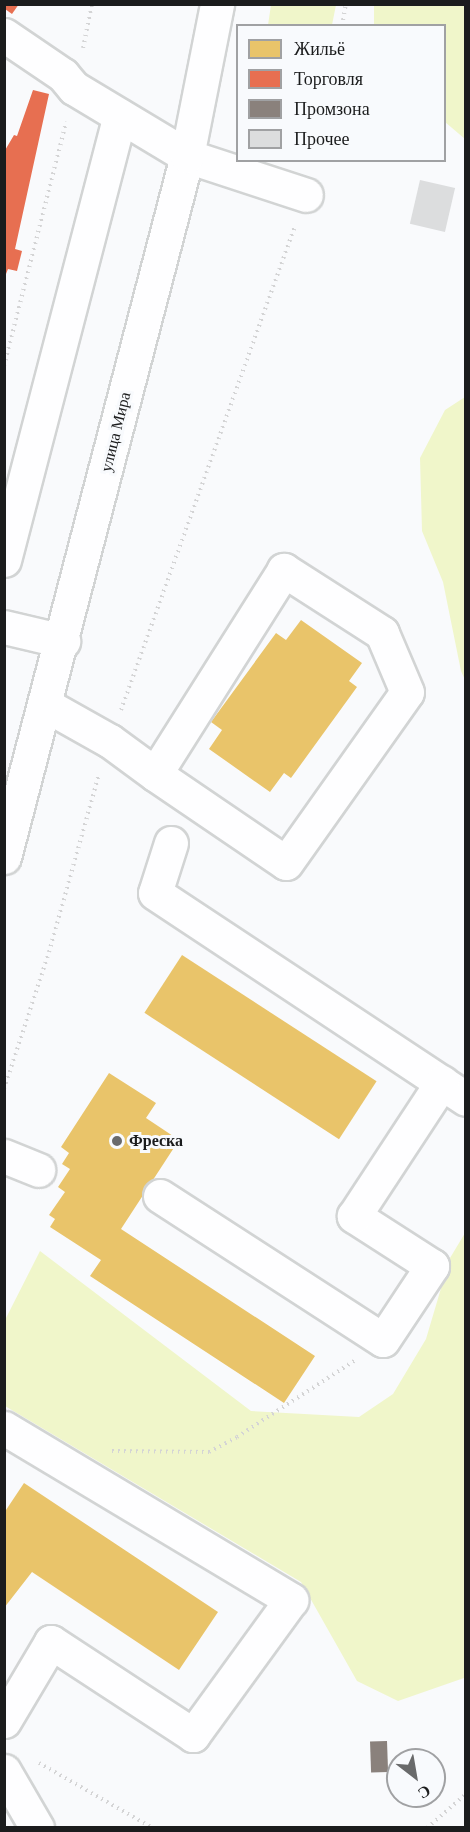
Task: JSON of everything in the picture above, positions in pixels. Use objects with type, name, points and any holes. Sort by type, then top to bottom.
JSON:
[{"type":"main road","name":"улица Мира","points":[[4,857],[16,771],[46,705],[187,156],[217,4]]},
{"type":"main road","points":[[4,35],[63,75],[74,88],[187,156],[306,195]]},
{"type":"main road","points":[[4,560],[120,116]]},
{"type":"main road","points":[[46,705],[110,741],[154,774],[286,863],[406,692],[382,633],[284,570],[154,774]]},
{"type":"main road","points":[[4,627],[63,640]]},
{"type":"main road","points":[[160,1196],[383,1340],[432,1266],[354,1216],[454,1090],[155,893],[171,843]]},
{"type":"main road","points":[[4,1156],[38,1170]]},
{"type":"main road","points":[[4,1428],[291,1600],[193,1736],[51,1642],[4,1721]]},
{"type":"main road","points":[[19,1765],[37,1827]]},
{"type":"path","points":[[4,366],[74,88],[92,4]]},
{"type":"path","points":[[342,24],[346,4]]},
{"type":"path","points":[[4,1089],[49,952],[110,741],[306,195]]},
{"type":"path","points":[[102,1451],[208,1452],[237,1437],[383,1340]]},
{"type":"path","points":[[19,1765],[153,1827]]},
{"type":"path","points":[[427,1827],[465,1794]]},
{"type":"green space","points":[[271,4],[336,5],[332,24],[268,24]]},
{"type":"green space","points":[[374,5],[465,5],[465,139],[446,123],[446,24],[374,24]]},
{"type":"green space","points":[[465,397],[465,680],[461,671],[443,582],[422,531],[420,458],[445,410]]},
{"type":"green space","points":[[465,1233],[464,1678],[398,1701],[357,1681],[301,1582],[5,1406],[5,1320],[40,1251],[251,1411],[359,1417],[393,1394],[426,1339],[450,1258]]},
{"type":"building: Жильё","points":[[301,620],[362,663],[349,681],[357,687],[291,778],[284,773],[270,792],[209,749],[222,730],[211,722],[276,633],[286,640]]},
{"type":"building: Жильё","points":[[182,955],[377,1081],[339,1139],[144,1013]]},
{"type":"building: Жильё","points":[[109,1073],[156,1103],[146,1118],[179,1140],[121,1229],[315,1356],[284,1403],[90,1276],[101,1260],[50,1227],[55,1219],[49,1215],[65,1192],[58,1187],[70,1169],[62,1164],[69,1153],[61,1147]]},
{"type":"building: Жильё","points":[[24,1483],[218,1612],[179,1670],[32,1572],[4,1608],[4,1513]]},
{"type":"building: Торговля","points":[[5,4],[19,4],[12,14],[5,9]]},
{"type":"building: Торговля","points":[[33,90],[49,94],[15,249],[22,251],[17,271],[8,269],[4,279],[4,152],[14,135],[17,136]]},
{"type":"building: Промзона","points":[[387,1741],[386,1772],[371,1773],[370,1742]]},
{"type":"building: Прочее","points":[[420,180],[455,188],[445,232],[410,224]]},
{"type":"place","name":"Фреска","points":[[117,1141]]}]
